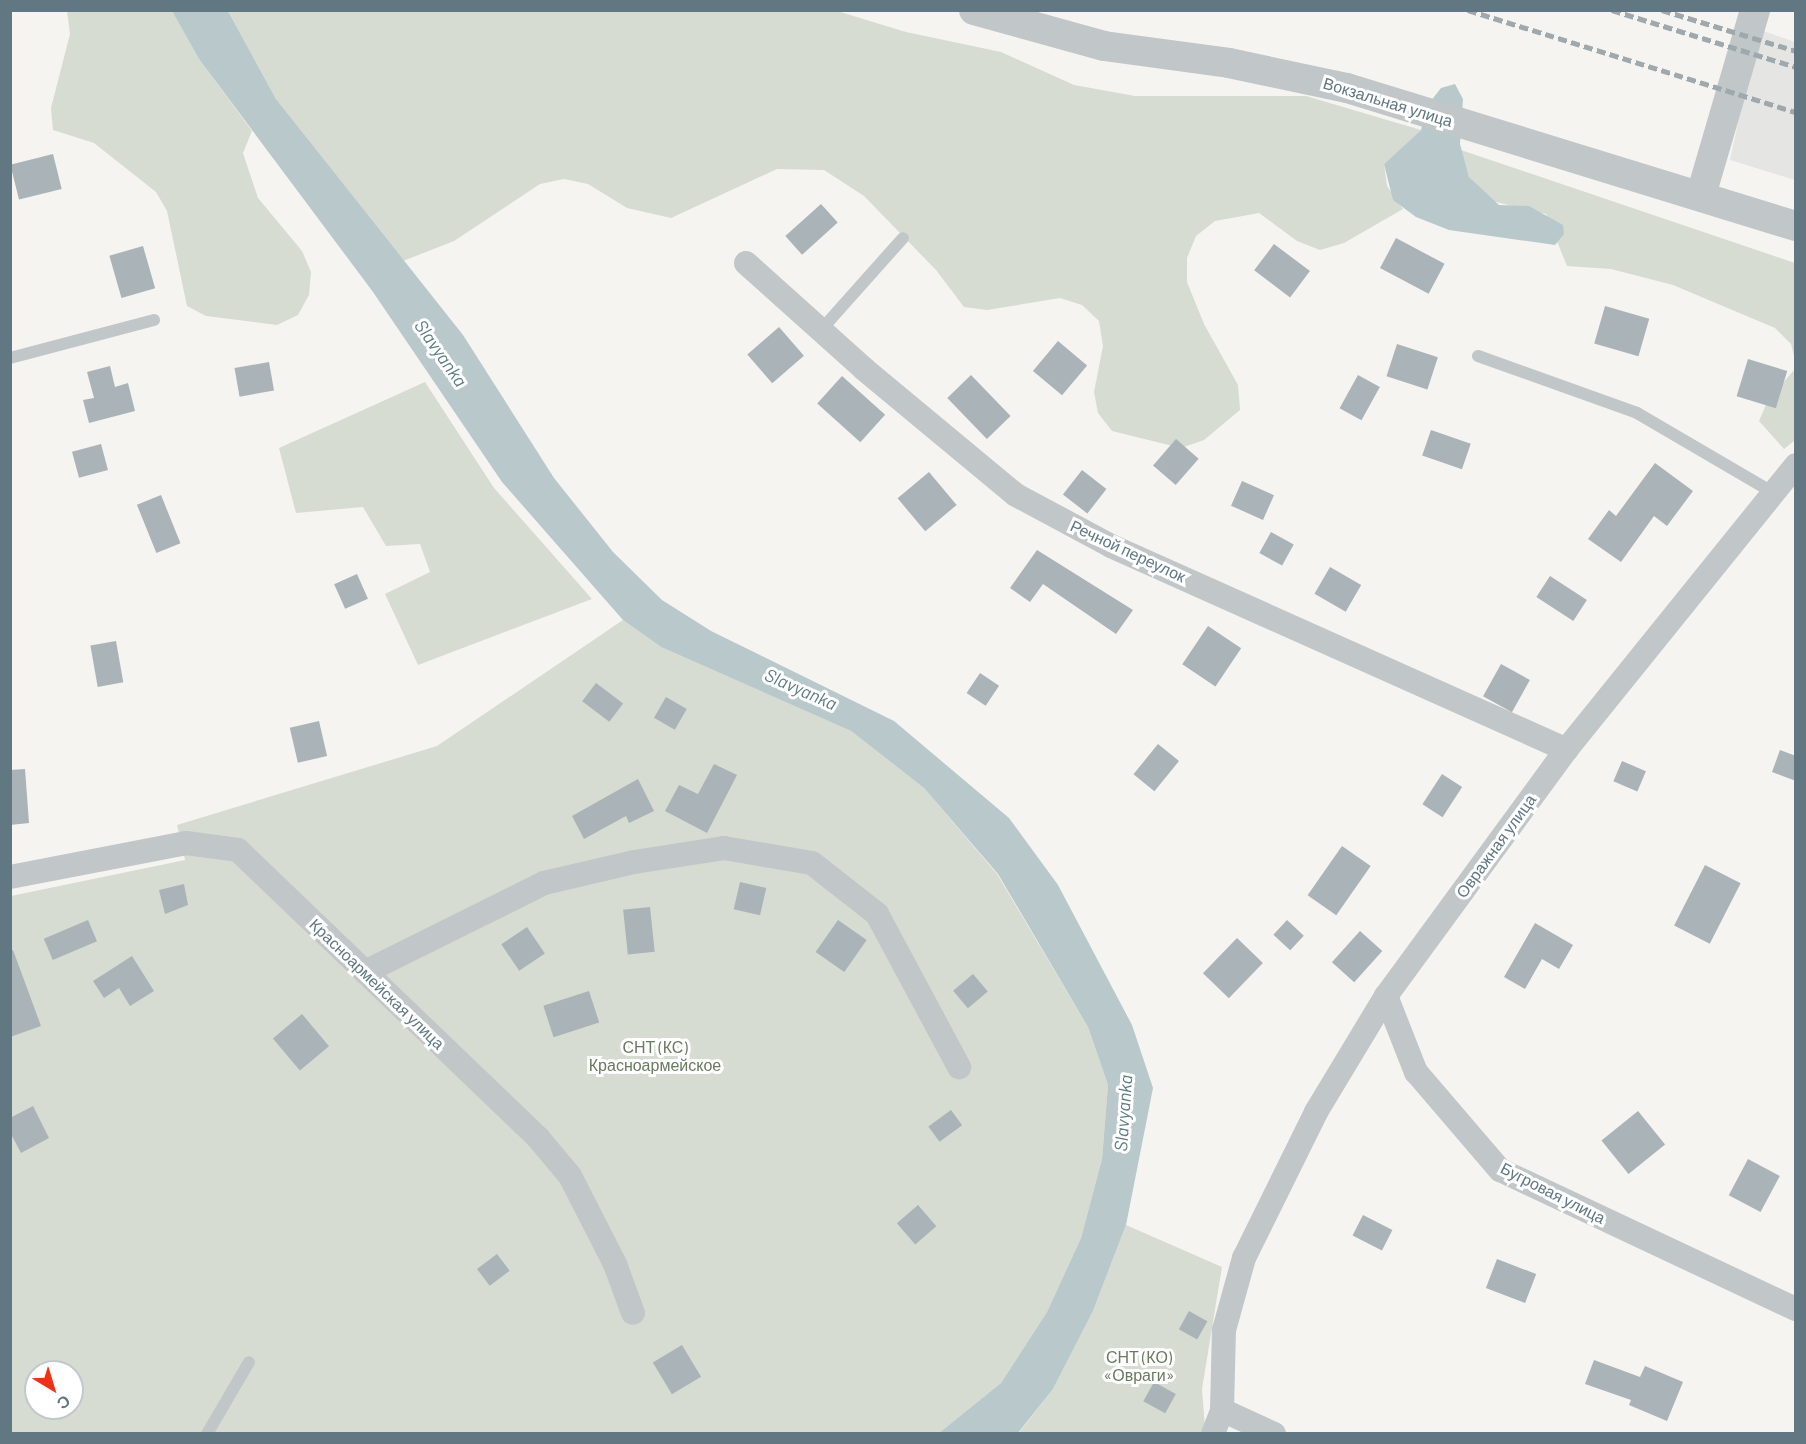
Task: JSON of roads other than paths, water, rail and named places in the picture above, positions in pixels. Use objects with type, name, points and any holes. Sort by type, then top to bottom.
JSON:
[{"type":"street","name":"Вокзальная улица","points":[[974,10],[1057,36],[1284,73],[1411,108],[1701,195],[1796,226]]},
{"type":"street","points":[[1701,195],[1755,10]]},
{"type":"street","name":"Речной переулок","points":[[746,262],[821,330],[1016,495],[1111,546],[1566,750]]},
{"type":"street","name":"Овражная улица","points":[[1213,1434],[1222,1410],[1224,1330],[1244,1258],[1316,1112],[1386,996],[1566,750],[1796,465]]},
{"type":"street","name":"Красноармейская улица","points":[[10,877],[186,843],[238,850],[539,1139],[570,1176],[615,1264],[633,1313]]},
{"type":"street","points":[[365,972],[544,883],[634,862],[724,848],[812,863],[877,914],[959,1067]]},
{"type":"street","name":"Бугровая улица","points":[[1386,996],[1416,1072],[1500,1170],[1796,1309]]},
{"type":"street","points":[[1222,1410],[1274,1434]]},
{"type":"lane","points":[[821,330],[903,238]]},
{"type":"lane","points":[[10,358],[154,320]]},
{"type":"lane","points":[[1478,356],[1637,413],[1774,493]]},
{"type":"lane","points":[[207,1434],[249,1362]]},
{"type":"water","name":"Slavyanka","points":[[172,11],[228,11],[276,99],[463,335],[554,478],[613,552],[662,600],[711,631],[894,721],[1009,818],[1058,885],[1132,1025],[1153,1088],[1126,1225],[1093,1311],[1053,1389],[1018,1433],[939,1433],[1001,1383],[1047,1312],[1081,1238],[1102,1159],[1108,1085],[1088,1027],[998,874],[924,788],[851,731],[661,647],[623,620],[502,482],[373,292],[199,59]]},
{"type":"water","points":[[1455,84],[1463,99],[1460,144],[1469,177],[1499,205],[1529,206],[1563,225],[1564,234],[1555,245],[1449,230],[1416,217],[1393,200],[1384,164],[1421,130],[1427,106],[1441,88]]},
{"type":"railway","points":[[1468,10],[1796,112]]},
{"type":"railway","points":[[1612,10],[1796,67]]},
{"type":"railway","points":[[1662,10],[1796,51]]},
{"type":"park label","name":"СНТ (КС) Красноармейское","points":[[655,1056]]},
{"type":"park label","name":"СНТ (КО) «Овраги»","points":[[1139,1366]]}]
